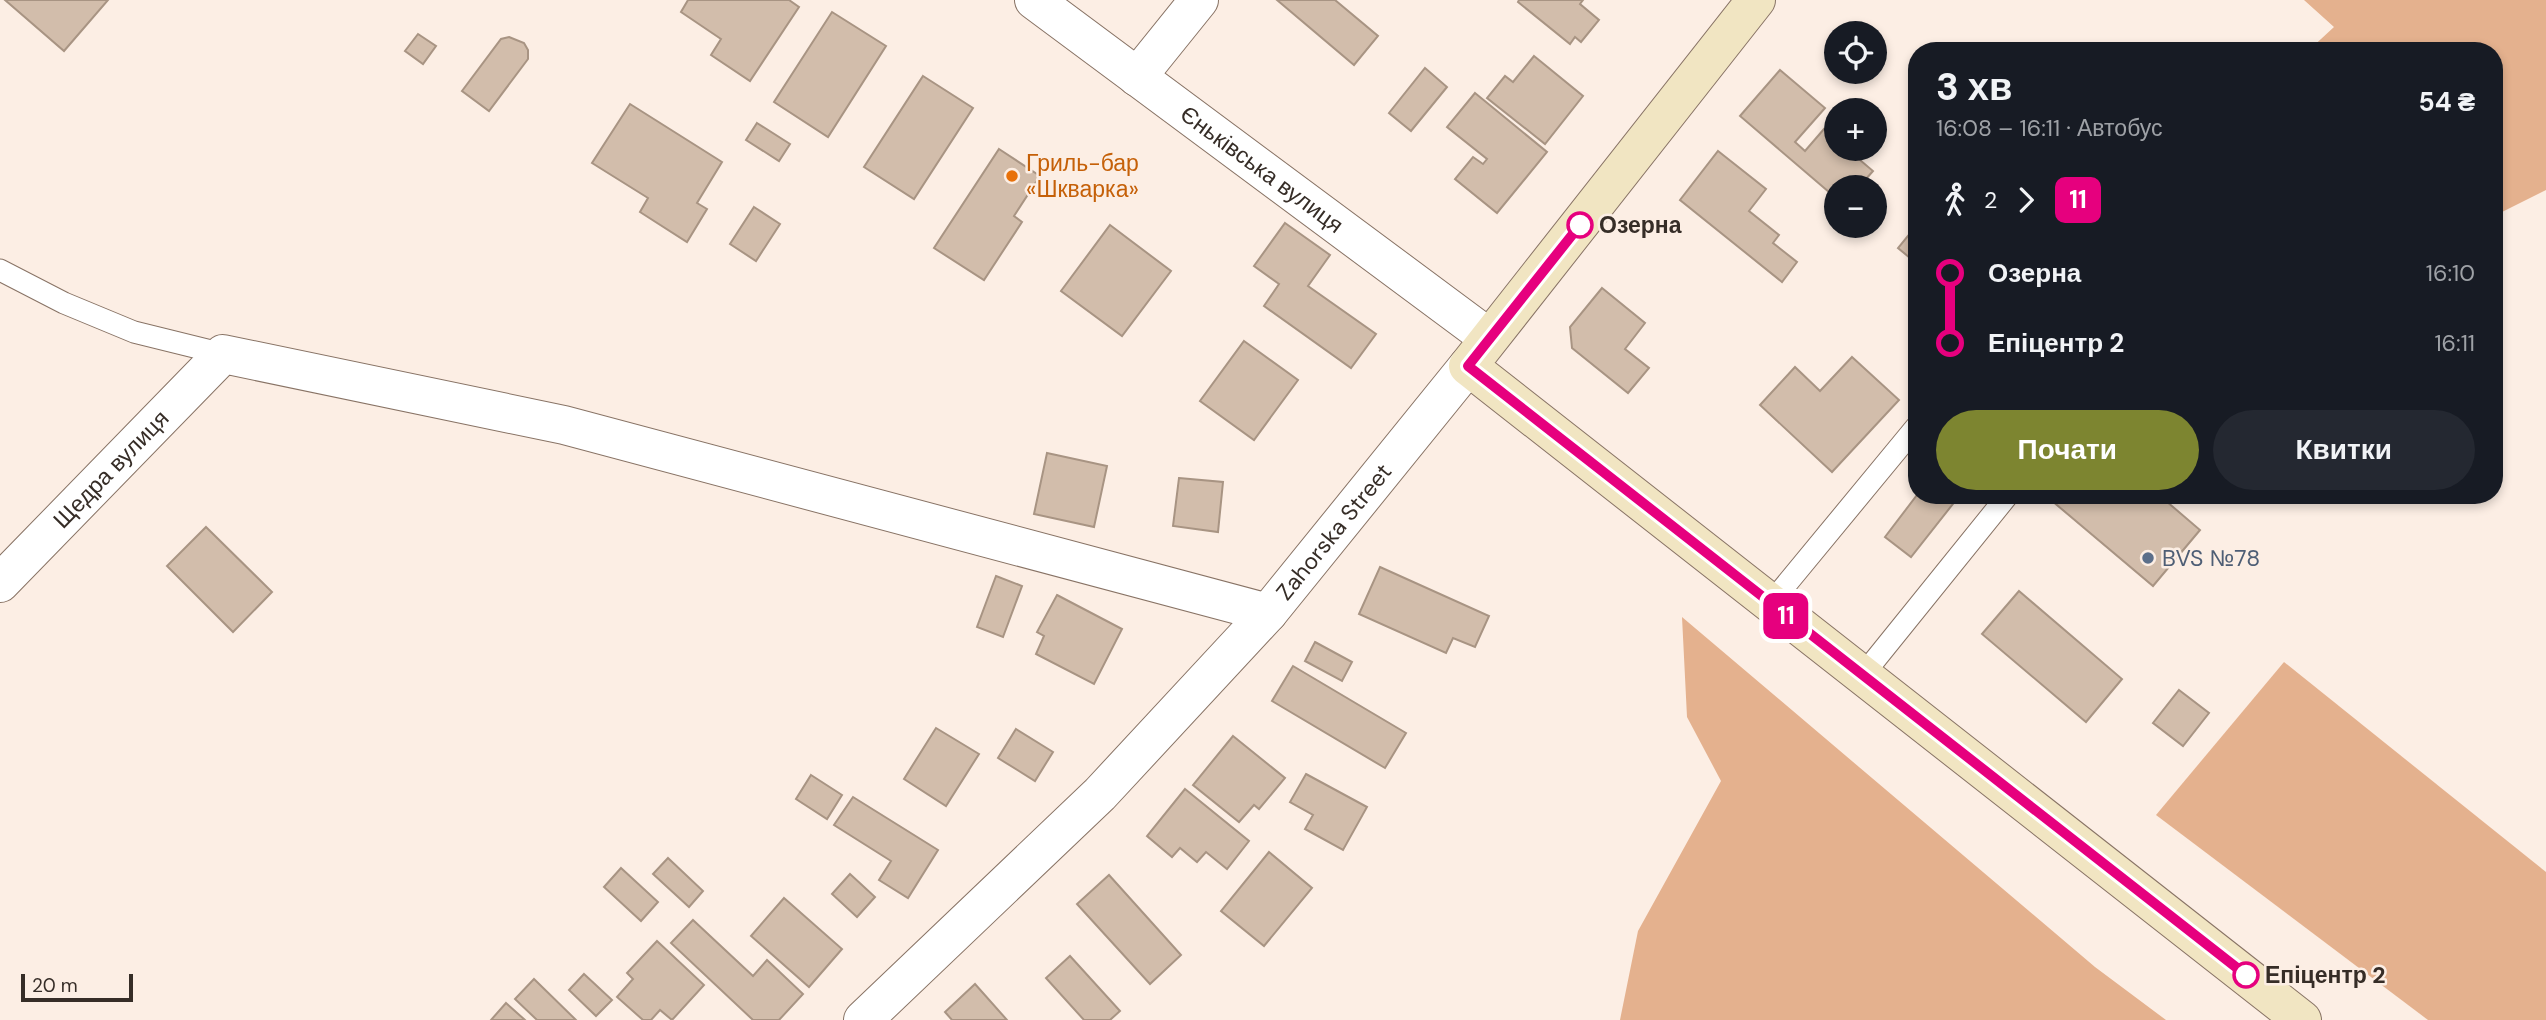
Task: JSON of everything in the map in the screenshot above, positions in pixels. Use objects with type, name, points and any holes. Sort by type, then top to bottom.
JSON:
[{"type":"street","name":"Єньківська вулиця","points":[[1034,0],[1137,77],[1478,352]]},
{"type":"street","points":[[1137,77],[1199,0]]},
{"type":"street","name":"Zahorska Street","points":[[863,1020],[1100,794],[1268,613],[1756,0]]},
{"type":"street","points":[[1478,352],[1770,604],[2302,1020]]},
{"type":"street","points":[[223,354],[564,425],[1268,613]]},
{"type":"street","name":"Щедра вулиця","points":[[0,583],[223,354]]},
{"type":"lane","points":[[0,270],[64,303],[134,332],[223,354]]},
{"type":"lane","points":[[1770,604],[1908,437]]},
{"type":"lane","points":[[1862,676],[2001,504]]},
{"type":"shaded area","points":[[2304,0],[2546,0],[2546,190],[2503,212],[2503,42],[2318,42],[2334,27]]},
{"type":"shaded area","points":[[1682,617],[2095,967],[2166,1020],[1620,1020],[1638,931],[1721,781],[1687,717]]},
{"type":"shaded area","points":[[2284,662],[2546,872],[2546,1020],[2428,1020],[2156,815]]},
{"type":"building","points":[[5,0],[108,0],[64,51]]},
{"type":"building","points":[[688,0],[789,0],[799,7],[750,81],[711,55],[721,39],[681,12]]},
{"type":"building","points":[[1277,0],[1335,0],[1378,36],[1354,65]]},
{"type":"building","points":[[1583,0],[1580,4],[1599,20],[1581,42],[1575,37],[1570,44],[1518,2]]},
{"type":"building","points":[[832,12],[886,46],[828,137],[774,102]]},
{"type":"building","points":[[418,34],[436,46],[423,64],[405,51]]},
{"type":"building","points":[[509,37],[524,43],[528,50],[528,59],[489,111],[462,91],[501,39]]},
{"type":"building","points":[[1534,56],[1583,96],[1545,144],[1487,98],[1505,76],[1513,82]]},
{"type":"building","points":[[1425,68],[1447,87],[1411,131],[1389,113]]},
{"type":"building","points":[[1780,70],[1824,107],[1795,142],[1805,151],[1824,129],[1824,161],[1861,161],[1873,171],[1870,175],[1824,175],[1824,188],[1740,116]]},
{"type":"building","points":[[923,76],[973,108],[914,199],[864,167]]},
{"type":"building","points":[[1475,93],[1547,152],[1497,213],[1455,179],[1473,157],[1483,164],[1487,159],[1447,127]]},
{"type":"building","points":[[630,104],[722,162],[697,203],[707,209],[687,242],[640,212],[648,198],[592,163]]},
{"type":"building","points":[[757,123],[790,144],[779,161],[746,140]]},
{"type":"building","points":[[999,149],[1040,176],[1014,216],[1022,222],[984,280],[934,248]]},
{"type":"building","points":[[1718,151],[1766,189],[1749,211],[1779,235],[1773,243],[1797,262],[1782,282],[1680,200]]},
{"type":"building","points":[[754,207],[780,224],[756,261],[730,244]]},
{"type":"building","points":[[1285,223],[1330,255],[1308,286],[1376,334],[1351,368],[1264,306],[1279,284],[1254,266]]},
{"type":"building","points":[[1110,225],[1171,271],[1122,336],[1061,291]]},
{"type":"building","points":[[1908,236],[1908,256],[1898,248]]},
{"type":"building","points":[[1602,288],[1645,323],[1625,349],[1649,368],[1628,393],[1572,348],[1570,327]]},
{"type":"building","points":[[1244,341],[1298,380],[1254,440],[1200,401]]},
{"type":"building","points":[[1852,357],[1899,400],[1832,472],[1760,405],[1795,367],[1820,391]]},
{"type":"building","points":[[1047,453],[1107,466],[1094,527],[1034,514]]},
{"type":"building","points":[[1179,478],[1223,482],[1218,532],[1173,526]]},
{"type":"building","points":[[1910,504],[1953,504],[1911,557],[1885,537]]},
{"type":"building","name":"BVS №78","points":[[2056,504],[2170,504],[2200,530],[2153,586]]},
{"type":"building","points":[[206,527],[272,592],[233,632],[167,566]]},
{"type":"building","points":[[1380,567],[1489,616],[1475,647],[1453,638],[1446,653],[1359,614]]},
{"type":"building","points":[[996,576],[1022,586],[1003,637],[977,627]]},
{"type":"building","points":[[2019,591],[2122,679],[2086,722],[1982,634]]},
{"type":"building","points":[[1057,595],[1122,629],[1094,684],[1036,654],[1044,636],[1037,632]]},
{"type":"building","points":[[1315,642],[1352,662],[1342,681],[1305,661]]},
{"type":"building","points":[[1293,666],[1406,733],[1385,768],[1272,701]]},
{"type":"building","points":[[2179,690],[2209,713],[2183,746],[2153,723]]},
{"type":"building","points":[[936,728],[979,754],[946,806],[904,779]]},
{"type":"building","points":[[1016,729],[1053,752],[1035,781],[998,758]]},
{"type":"building","points":[[1233,736],[1285,778],[1259,809],[1254,805],[1239,822],[1193,785]]},
{"type":"building","points":[[1306,774],[1367,807],[1343,850],[1305,829],[1313,815],[1290,802]]},
{"type":"building","points":[[811,775],[842,795],[827,819],[796,799]]},
{"type":"building","points":[[1185,789],[1249,841],[1227,869],[1206,852],[1197,862],[1180,848],[1172,857],[1147,836]]},
{"type":"building","points":[[853,797],[938,850],[908,898],[879,880],[891,861],[834,825]]},
{"type":"building","points":[[1269,852],[1312,888],[1264,946],[1221,911]]},
{"type":"building","points":[[668,858],[703,891],[689,907],[653,874]]},
{"type":"building","points":[[621,868],[658,902],[641,921],[604,887]]},
{"type":"building","points":[[850,874],[875,897],[857,917],[832,894]]},
{"type":"building","points":[[1109,875],[1181,955],[1150,984],[1077,904]]},
{"type":"building","points":[[784,898],[842,949],[809,987],[751,936]]},
{"type":"building","points":[[693,920],[753,976],[767,960],[803,994],[779,1020],[753,1020],[671,943]]},
{"type":"building","points":[[657,941],[704,985],[672,1020],[660,1010],[651,1020],[643,1020],[617,997],[633,979],[627,973]]},
{"type":"building","points":[[1070,956],[1120,1011],[1110,1020],[1084,1020],[1046,978]]},
{"type":"building","points":[[584,974],[612,1000],[596,1016],[569,990]]},
{"type":"building","points":[[534,979],[576,1020],[537,1020],[515,999]]},
{"type":"building","points":[[975,984],[1007,1020],[952,1020],[945,1012]]},
{"type":"building","points":[[506,1003],[525,1020],[491,1020]]},
{"type":"bus line","name":"11","points":[[1580,225],[1468,366],[2246,975]]},
{"type":"place","name":"Гриль-бар «Шкварка»","points":[[1012,176]]},
{"type":"place","name":"Озерна","points":[[1580,225]]},
{"type":"place","name":"BVS №78","points":[[2148,558]]},
{"type":"place","name":"Епіцентр 2","points":[[2246,975]]}]
